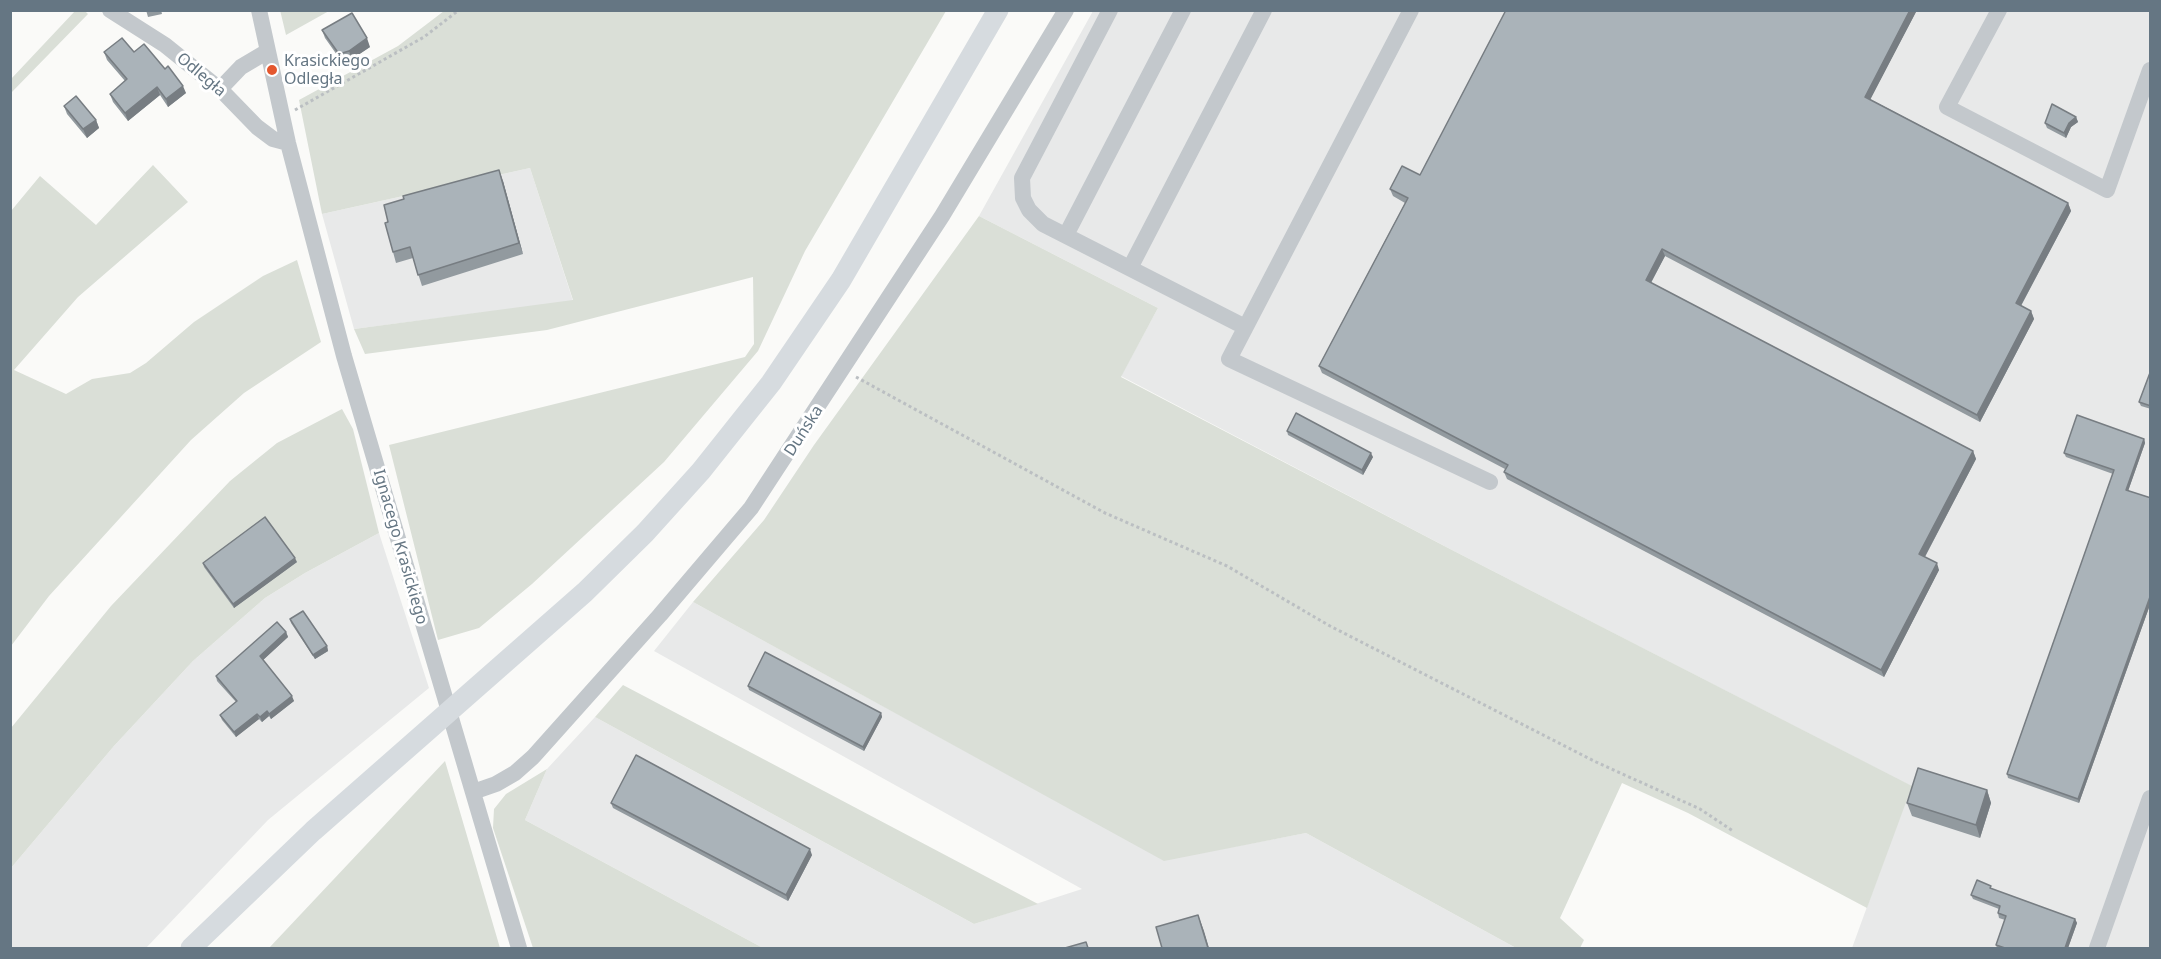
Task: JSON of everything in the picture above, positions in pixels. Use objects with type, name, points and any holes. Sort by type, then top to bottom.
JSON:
[{"type":"main road","points":[[191,948],[313,831],[585,592],[645,533],[702,471],[771,383],[841,280],[998,10]]},
{"type":"street","name":"Odległa","points":[[110,10],[165,45],[220,89],[257,127],[273,139],[288,143]]},
{"type":"street","name":"Ignacego Krasickiego","points":[[259,10],[288,143],[344,356],[519,948]]},
{"type":"street","name":"Duńska","points":[[473,792],[496,784],[515,773],[533,757],[660,615],[758,499],[948,207],[1066,10]]},
{"type":"street","points":[[1110,10],[1022,178],[1023,198],[1029,210],[1043,224],[1245,327]]},
{"type":"street","points":[[1066,235],[1183,10]]},
{"type":"street","points":[[1130,268],[1264,10]]},
{"type":"street","points":[[1411,10],[1229,359],[1490,482]]},
{"type":"street","points":[[1999,10],[1947,107],[2107,190],[2151,70]]},
{"type":"street","points":[[220,89],[241,67],[268,51]]},
{"type":"street","points":[[2097,948],[2151,798]]},
{"type":"path","points":[[283,117],[424,37],[459,10]]},
{"type":"path","points":[[843,371],[1105,513],[1227,566],[1330,626],[1596,762],[1700,809],[1732,831]]},
{"type":"shaded area","points":[[280,10],[329,10],[329,11],[286,35]]},
{"type":"shaded area","points":[[75,11],[85,11],[88,14],[11,93],[11,79]]},
{"type":"shaded area","points":[[444,11],[946,11],[805,251],[758,351],[664,462],[532,584],[479,628],[438,640],[389,445],[745,357],[754,344],[753,277],[547,330],[365,354],[354,329],[573,300],[530,168],[322,214],[299,100],[398,46]]},
{"type":"shaded area","points":[[1093,11],[2150,11],[2150,948],[1852,948],[1911,786],[1452,550],[1121,376],[1158,308],[979,216]]},
{"type":"shaded area","points":[[153,165],[188,202],[78,297],[14,370],[66,394],[92,379],[130,373],[146,363],[194,322],[263,276],[297,260],[321,342],[244,393],[191,440],[49,596],[11,646],[11,211],[40,176],[96,225]]},
{"type":"shaded area","points":[[530,168],[573,301],[354,329],[322,214]]},
{"type":"shaded area","points":[[979,216],[1158,308],[1121,377],[1912,786],[1867,908],[1688,813],[1622,783],[1560,918],[1584,940],[1580,948],[1516,948],[1306,833],[1164,861],[693,602],[764,520],[814,445]]},
{"type":"shaded area","points":[[342,409],[353,429],[379,533],[305,573],[265,598],[193,661],[114,746],[11,868],[11,728],[111,606],[230,481],[277,443]]},
{"type":"shaded area","points":[[379,533],[429,688],[268,820],[146,948],[11,948],[11,868],[114,746],[193,661],[265,598],[305,573]]},
{"type":"shaded area","points":[[693,602],[1164,860],[1306,833],[1516,948],[763,948],[525,820],[547,769],[595,717],[974,924],[1082,889],[654,651]]},
{"type":"shaded area","points":[[623,685],[1038,904],[974,924],[595,717]]},
{"type":"shaded area","points":[[445,761],[500,948],[269,948]]},
{"type":"shaded area","points":[[547,769],[525,820],[763,948],[533,948],[493,828],[494,809],[506,794]]},
{"type":"building","points":[[1506,10],[1910,10],[1865,97],[2068,203],[2016,303],[2031,311],[1977,415],[1662,249],[1646,280],[1973,451],[1919,554],[1937,563],[1881,670],[1504,472],[1508,465],[1319,366],[1408,198],[1390,189],[1402,166],[1420,175]]},
{"type":"building","points":[[352,13],[367,38],[349,51],[339,54],[322,30]]},
{"type":"building","points":[[122,38],[134,52],[144,44],[165,69],[168,66],[183,86],[166,99],[157,87],[125,113],[110,94],[127,79],[104,52]]},
{"type":"building","points":[[76,96],[96,120],[83,129],[64,106]]},
{"type":"building","points":[[2052,104],[2076,117],[2069,123],[2064,133],[2045,123]]},
{"type":"building","points":[[499,170],[519,243],[418,275],[410,247],[393,252],[385,223],[388,222],[384,205],[404,199],[403,196]]},
{"type":"building","points":[[2151,370],[2151,406],[2139,402]]},
{"type":"building","points":[[1296,413],[1371,453],[1362,470],[1287,431]]},
{"type":"building","points":[[2077,415],[2144,439],[2126,490],[2151,498],[2151,594],[2078,799],[2007,774],[2114,470],[2064,453]]},
{"type":"building","points":[[265,517],[295,558],[233,604],[203,563]]},
{"type":"building","points":[[303,611],[327,646],[313,655],[290,619]]},
{"type":"building","points":[[277,622],[286,632],[260,656],[292,696],[269,714],[267,711],[260,717],[257,714],[234,732],[220,715],[237,701],[216,676]]},
{"type":"building","points":[[765,652],[881,713],[863,747],[748,686]]},
{"type":"building","points":[[636,755],[810,849],[786,895],[611,803]]},
{"type":"building","points":[[1918,768],[1987,790],[1976,825],[1907,803]]},
{"type":"building","points":[[1977,880],[1991,886],[1990,888],[2075,919],[2065,948],[2005,948],[1996,945],[2006,916],[1998,913],[2000,906],[1971,895]]},
{"type":"building","points":[[1198,915],[1208,948],[1162,948],[1156,927]]},
{"type":"building","points":[[1086,942],[1088,948],[1065,948]]},
{"type":"place","name":"Krasickiego Odległa","points":[[272,70]]}]
